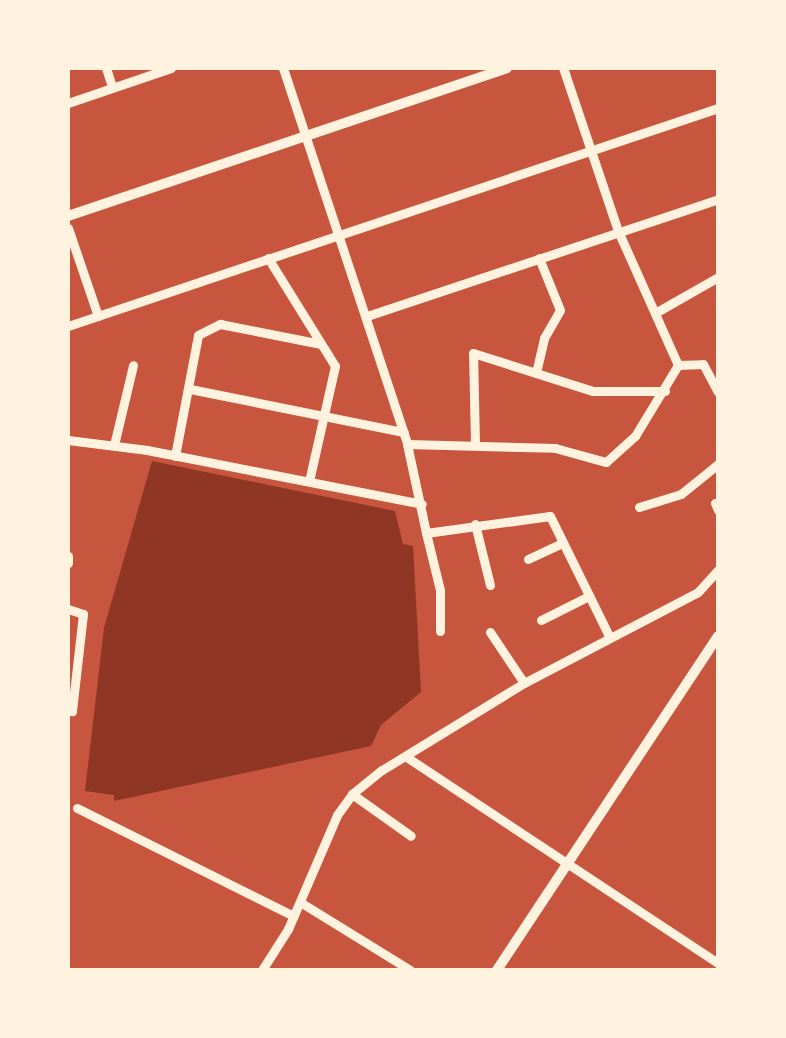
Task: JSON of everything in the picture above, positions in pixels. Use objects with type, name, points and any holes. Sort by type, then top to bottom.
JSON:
[{"type":"street","points":[[106,68],[112,88]]},
{"type":"street","points":[[68,103],[171,68]]},
{"type":"street","points":[[284,68],[408,444],[440,590],[440,631]]},
{"type":"street","points":[[68,216],[508,68]]},
{"type":"street","points":[[563,68],[618,231],[678,365]]},
{"type":"street","points":[[68,326],[718,108]]},
{"type":"street","points":[[367,316],[718,200]]},
{"type":"street","points":[[68,228],[98,316]]},
{"type":"street","points":[[268,258],[335,366],[309,482]]},
{"type":"street","points":[[536,373],[544,338],[560,310],[539,258]]},
{"type":"street","points":[[655,313],[718,277]]},
{"type":"street","points":[[176,456],[198,335],[220,324],[321,344]]},
{"type":"street","points":[[475,444],[473,353],[593,391],[664,392]]},
{"type":"street","points":[[678,365],[703,364],[718,392]]},
{"type":"street","points":[[114,446],[132,365]]},
{"type":"street","points":[[408,444],[555,448],[606,462],[635,436],[678,365]]},
{"type":"street","points":[[190,389],[404,432]]},
{"type":"street","points":[[68,440],[176,456],[422,504]]},
{"type":"street","points":[[640,507],[681,494],[718,464]]},
{"type":"street","points":[[426,533],[550,516],[608,636]]},
{"type":"street","points":[[475,524],[490,585]]},
{"type":"street","points":[[528,559],[562,543]]},
{"type":"street","points":[[262,970],[294,916],[337,815],[352,794],[524,684],[608,636],[698,592],[718,570]]},
{"type":"street","points":[[541,620],[589,596]]},
{"type":"street","points":[[68,609],[83,614],[72,711],[68,710]]},
{"type":"street","points":[[490,632],[524,684]]},
{"type":"street","points":[[497,970],[718,636]]},
{"type":"street","points":[[408,758],[718,964]]},
{"type":"street","points":[[352,794],[411,836]]},
{"type":"street","points":[[77,808],[294,916]]},
{"type":"street","points":[[300,902],[410,970]]},
{"type":"shaded area","points":[[152,461],[395,511],[403,544],[413,546],[421,692],[381,725],[371,746],[114,801],[114,795],[85,791],[104,628]]}]
